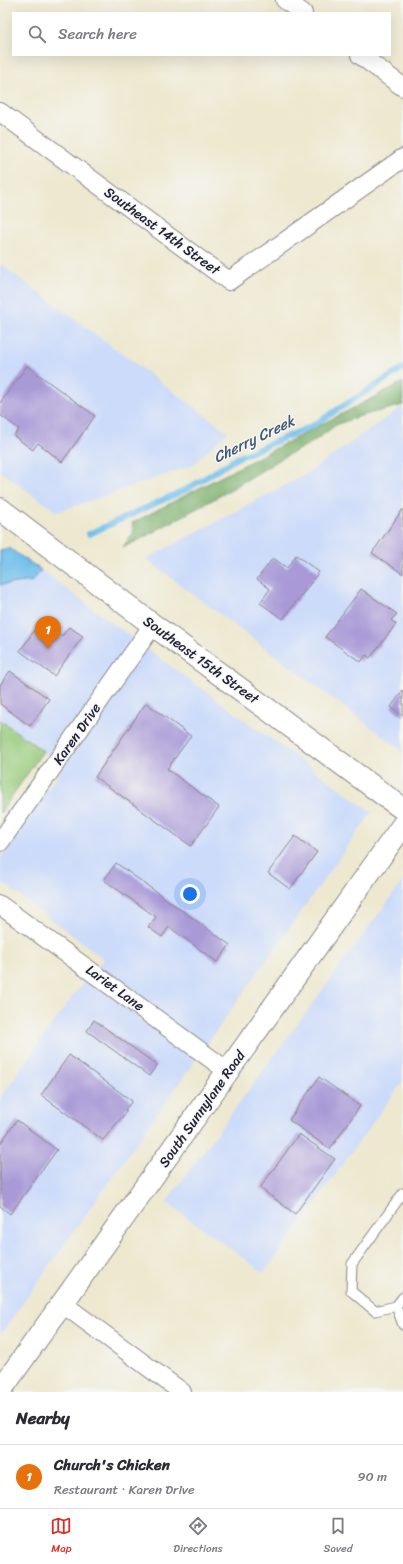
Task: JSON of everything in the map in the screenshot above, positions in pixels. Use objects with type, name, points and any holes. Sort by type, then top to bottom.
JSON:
[{"type":"main road","name":"Southeast 15th Street","points":[[0,509],[153,625],[403,808]]},
{"type":"main road","name":"South Sunnylane Road","points":[[0,1391],[229,1072],[403,825]]},
{"type":"street","points":[[285,0],[301,12]]},
{"type":"street","points":[[361,56],[403,87]]},
{"type":"street","name":"Southeast 14th Street","points":[[0,112],[229,281],[403,158]]},
{"type":"street","name":"Karen Drive","points":[[0,842],[153,625]]},
{"type":"street","name":"Lariet Lane","points":[[0,905],[229,1072]]},
{"type":"street","points":[[63,1304],[182,1392]]},
{"type":"lane","points":[[403,1193],[352,1264],[351,1291],[375,1310],[396,1306],[403,1297]]},
{"type":"lane","points":[[396,1306],[403,1325]]},
{"type":"shaded area","points":[[0,264],[228,432],[191,466],[57,512],[0,471]]},
{"type":"shaded area","points":[[403,406],[403,751],[146,559],[306,474]]},
{"type":"shaded area","points":[[41,570],[372,812],[0,1335],[0,1098],[72,997],[104,959],[0,881],[0,859],[64,766],[0,720],[0,585],[33,581]]},
{"type":"shaded area","points":[[403,881],[403,1081],[264,1273],[166,1202]]},
{"type":"green space","points":[[403,382],[403,405],[357,417],[336,425],[313,442],[284,457],[225,493],[137,541],[123,547],[133,533],[132,523]]},
{"type":"green space","points":[[0,720],[43,751],[0,813]]},
{"type":"water","points":[[9,548],[41,570],[33,581],[0,585],[0,550]]},
{"type":"building","points":[[27,366],[95,416],[62,462],[38,443],[33,450],[14,436],[19,429],[0,415],[0,403]]},
{"type":"building","points":[[403,509],[403,574],[372,553]]},
{"type":"building","points":[[296,555],[319,572],[283,619],[260,603],[270,589],[257,579],[273,558],[287,568]]},
{"type":"building","points":[[361,589],[397,614],[391,620],[396,624],[370,658],[366,655],[361,662],[325,637]]},
{"type":"building","points":[[41,621],[62,636],[69,627],[83,636],[54,676],[20,651]]},
{"type":"building","points":[[10,671],[49,699],[30,726],[0,704],[0,685]]},
{"type":"building","points":[[403,690],[403,716],[391,707]]},
{"type":"building","points":[[146,703],[191,736],[167,769],[219,807],[191,846],[95,777]]},
{"type":"building","points":[[295,836],[317,852],[290,889],[268,873]]},
{"type":"building","points":[[116,863],[230,945],[217,962],[169,927],[162,937],[148,927],[156,917],[104,880]]},
{"type":"building","points":[[94,1020],[157,1065],[149,1076],[87,1031]]},
{"type":"building","points":[[69,1055],[132,1101],[125,1110],[127,1111],[103,1140],[41,1095]]},
{"type":"building","points":[[319,1077],[360,1106],[330,1149],[289,1120]]},
{"type":"building","points":[[17,1120],[57,1150],[10,1214],[0,1206],[0,1144]]},
{"type":"building","points":[[299,1134],[335,1159],[295,1214],[260,1188]]},
{"type":"waterway","name":"Cherry Creek","points":[[89,534],[189,488],[237,458],[312,426],[403,368]]},
{"type":"place","name":"Church's Chicken","points":[[48,649]]}]
